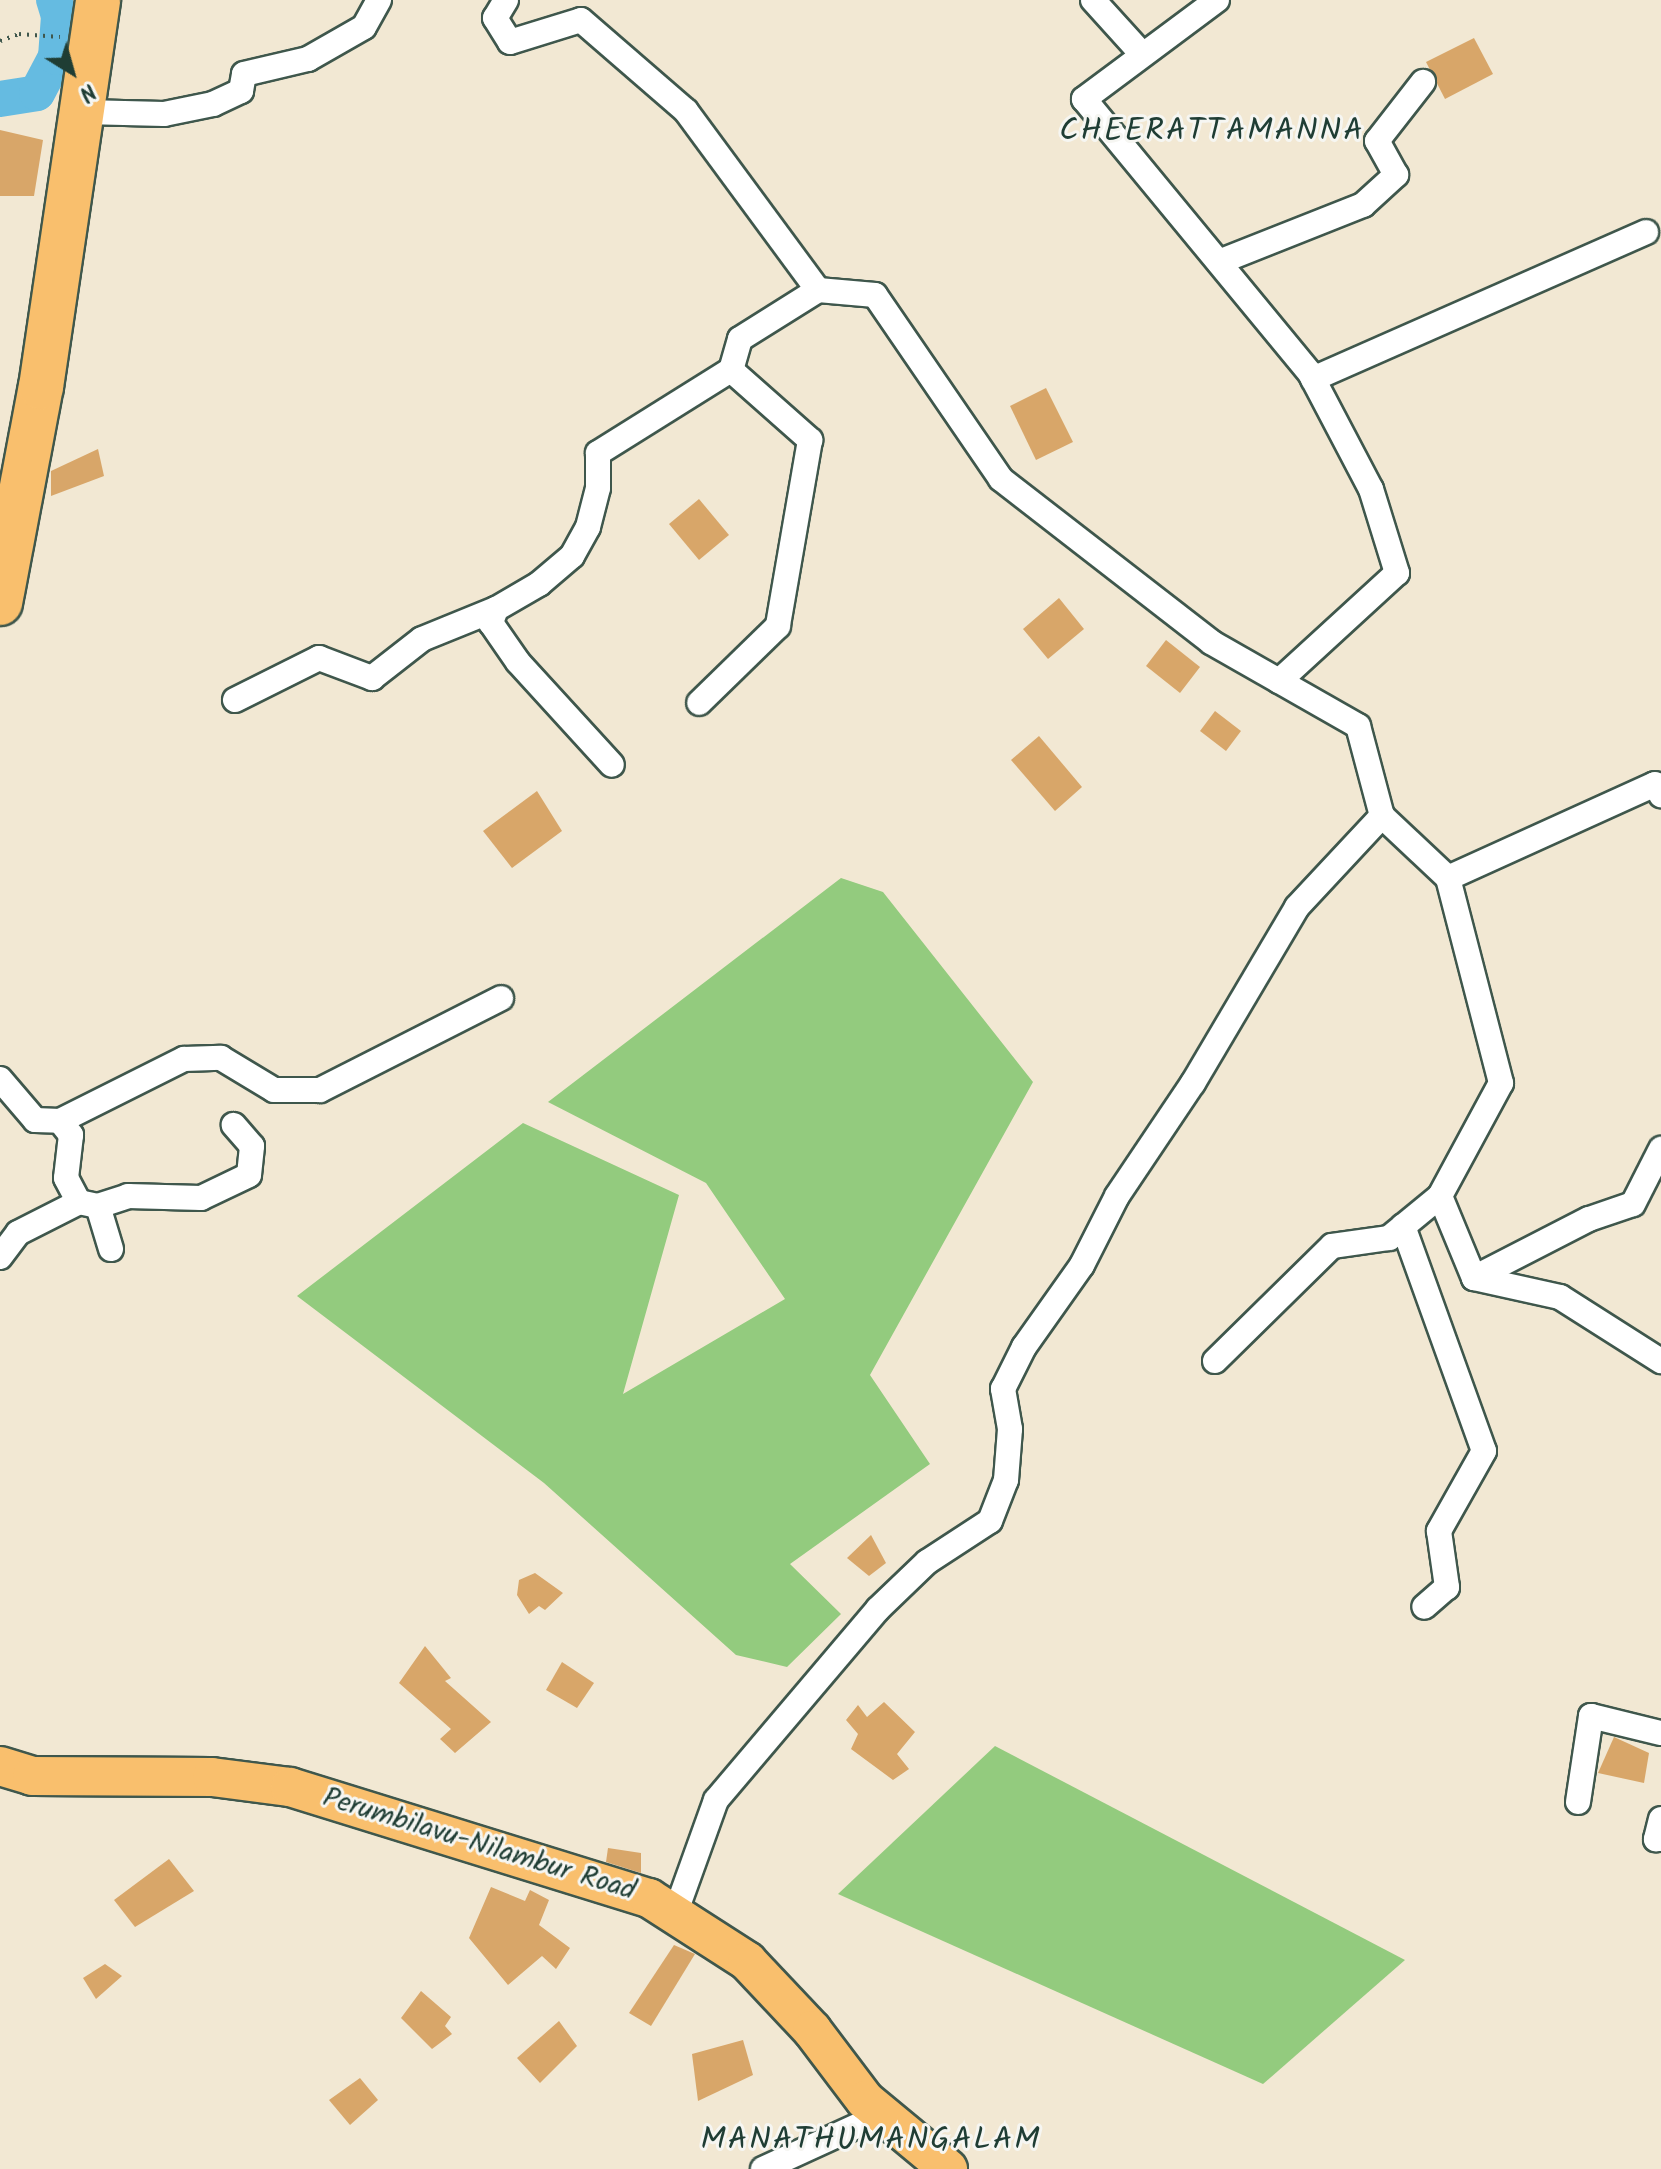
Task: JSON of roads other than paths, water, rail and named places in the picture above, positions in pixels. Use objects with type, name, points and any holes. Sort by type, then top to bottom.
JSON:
[{"type":"highway","points":[[0,603],[41,387],[84,112],[98,0]]},
{"type":"main road","name":"Perumbilavu-Nilambur Road","points":[[0,1766],[32,1776],[212,1777],[290,1787],[527,1856],[649,1898],[747,1961],[881,2115],[948,2169]]},
{"type":"street","points":[[84,112],[164,114],[213,104],[241,91],[244,74],[308,59],[364,27],[379,0]]},
{"type":"street","points":[[506,0],[495,18],[510,42],[581,20],[686,111],[818,290]]},
{"type":"street","points":[[1093,0],[1142,54]]},
{"type":"street","points":[[1217,0],[1084,99],[1313,379],[1371,489],[1397,573],[1279,681]]},
{"type":"street","points":[[1219,262],[1363,205],[1396,175],[1377,141],[1423,82]]},
{"type":"street","points":[[1313,379],[1646,232]]},
{"type":"street","points":[[235,700],[319,658],[372,678],[422,639],[496,609],[572,556],[588,527],[598,488],[598,453],[731,370],[740,339],[818,290],[875,295],[1001,479],[1211,642],[1358,726],[1382,816],[1448,878],[1501,1083],[1440,1196],[1389,1238],[1332,1246],[1215,1361]]},
{"type":"street","points":[[699,703],[778,626],[810,440],[731,370]]},
{"type":"street","points":[[496,609],[491,623],[518,662],[612,765]]},
{"type":"street","points":[[1448,878],[1659,786]]},
{"type":"street","points":[[675,1914],[716,1800],[878,1609],[927,1562],[990,1521],[1006,1480],[1010,1429],[1003,1389],[1024,1347],[1082,1265],[1117,1196],[1193,1083],[1297,907],[1382,816]]},
{"type":"street","points":[[0,1079],[35,1120],[60,1121],[184,1059],[221,1058],[274,1090],[320,1090],[501,998]]},
{"type":"street","points":[[60,1121],[71,1135],[66,1178],[88,1204],[111,1249]]},
{"type":"street","points":[[0,1257],[18,1233],[88,1204],[128,1196],[201,1198],[249,1175],[252,1146],[234,1125]]},
{"type":"street","points":[[1474,1278],[1589,1219],[1633,1204],[1661,1149]]},
{"type":"street","points":[[1440,1196],[1474,1278]]},
{"type":"street","points":[[1403,1226],[1484,1451],[1439,1531],[1447,1587],[1424,1607]]},
{"type":"street","points":[[1474,1278],[1560,1297],[1661,1361]]},
{"type":"street","points":[[1578,1802],[1591,1716],[1661,1733]]},
{"type":"street","points":[[1661,1819],[1656,1839],[1661,1839]]},
{"type":"street","points":[[763,2169],[881,2115]]},
{"type":"waterway","points":[[0,99],[37,93],[56,57],[59,16],[54,0]]},
{"type":"district","name":"CHEERATTAMANNA","points":[[1212,132]]},
{"type":"district","name":"MANATHUMANGALAM","points":[[871,2141]]}]
